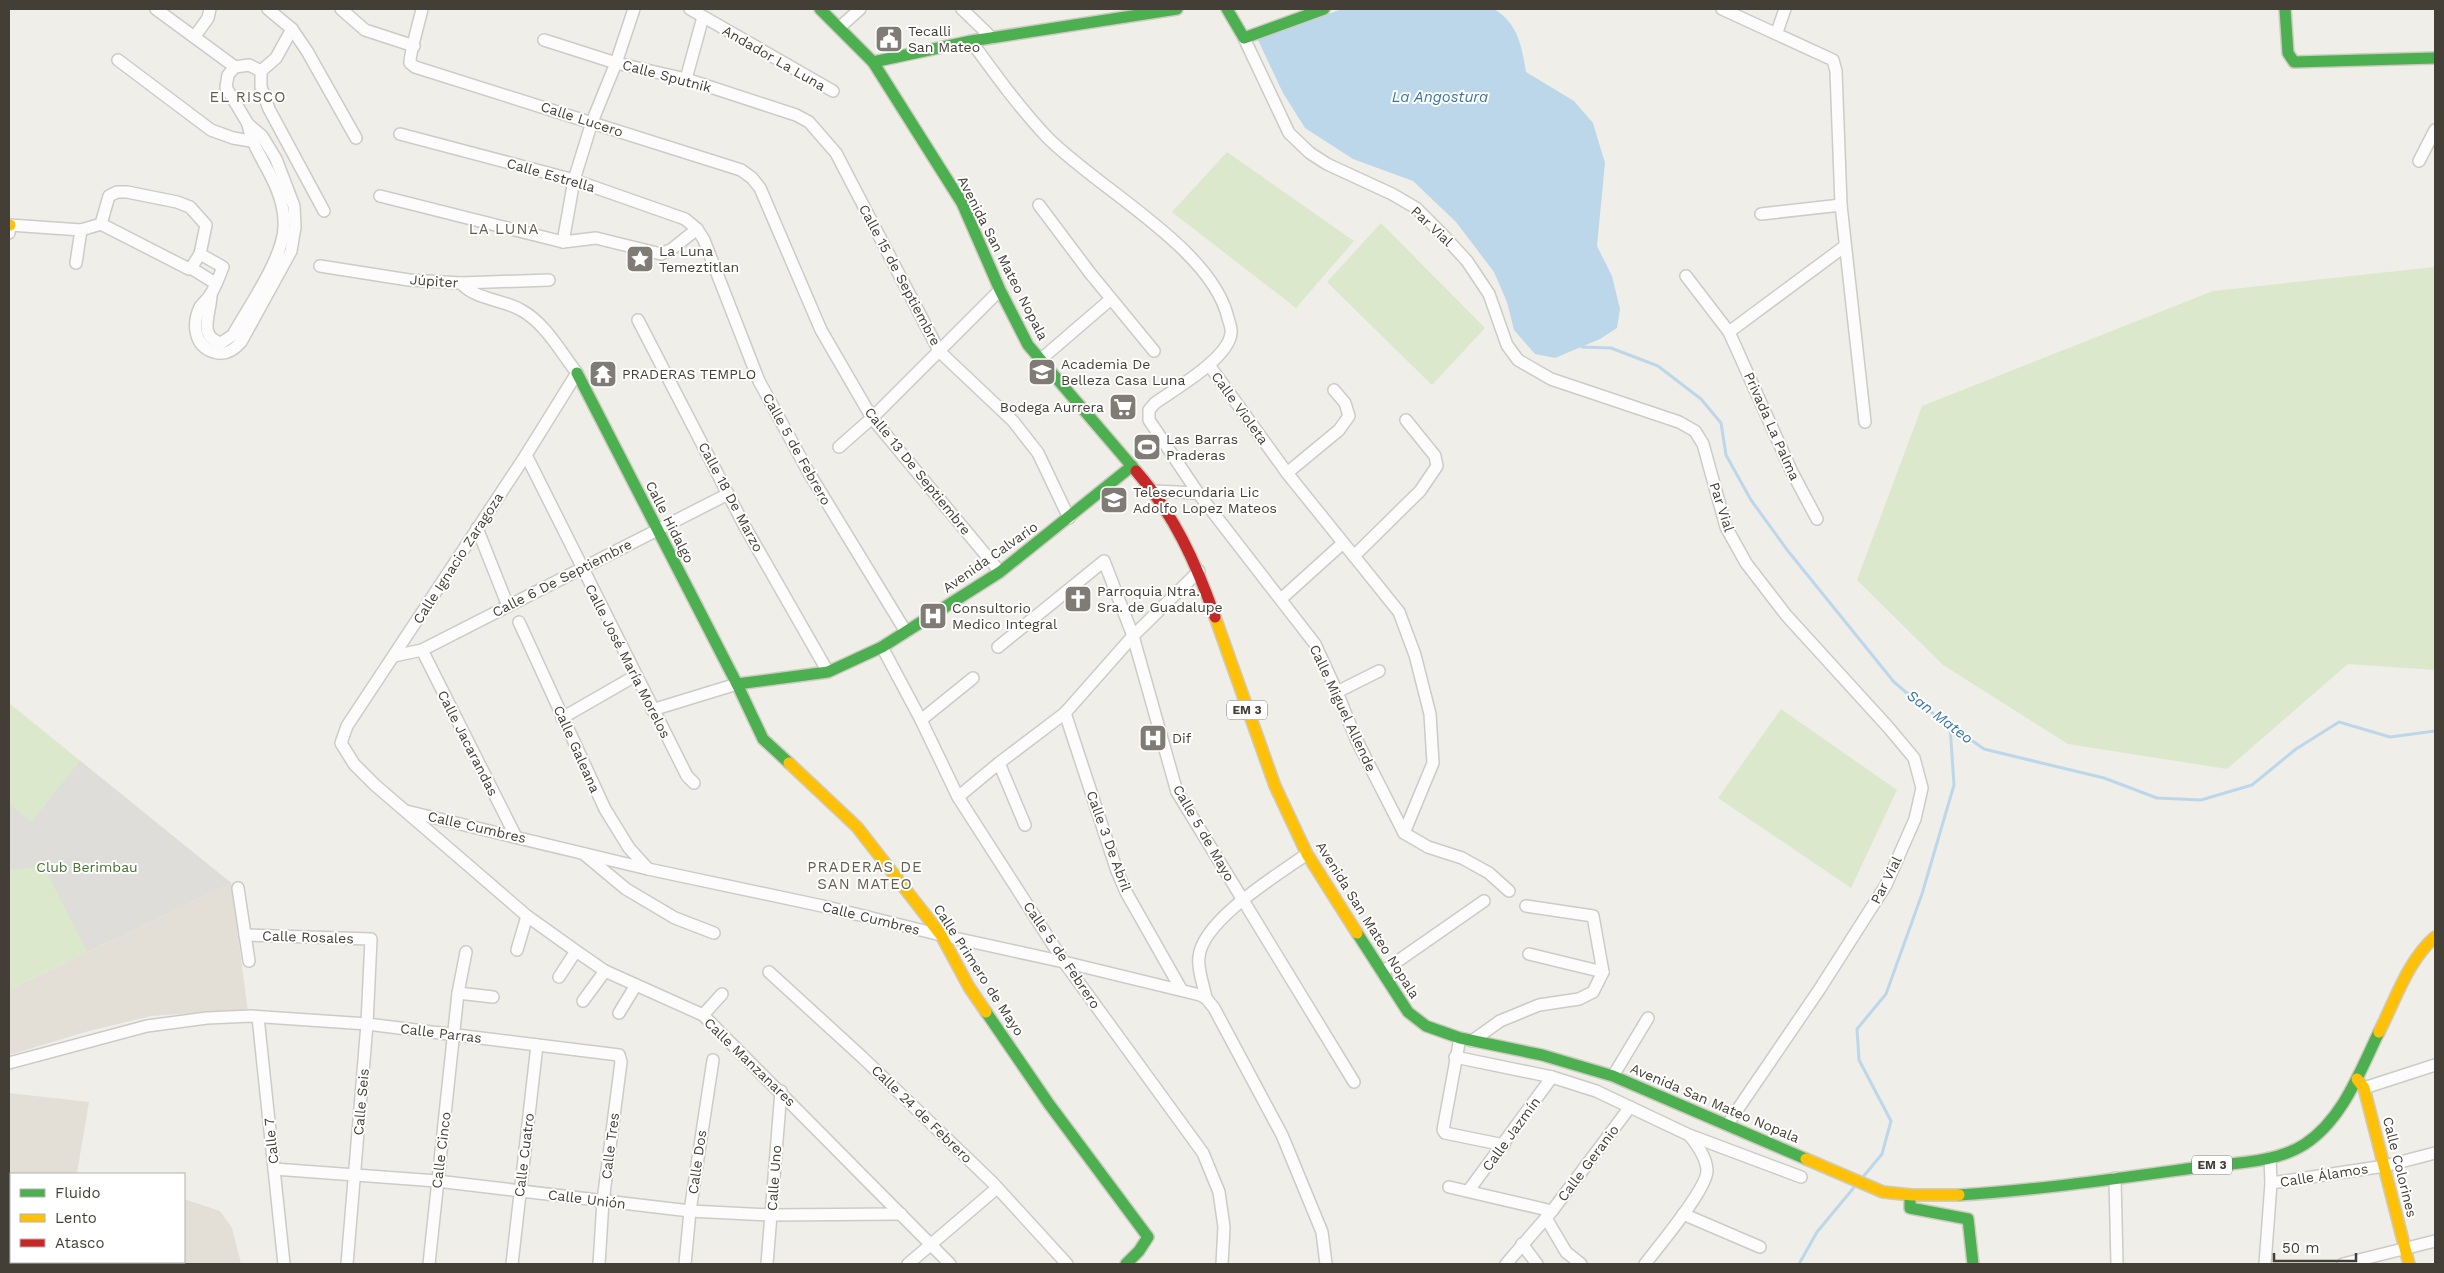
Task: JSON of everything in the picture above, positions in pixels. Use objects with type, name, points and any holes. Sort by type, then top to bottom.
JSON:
[{"type":"main road","name":"Avenida San Mateo Nopala","points":[[820,9],[873,62],[962,203],[1018,328],[1040,360],[1154,491],[1182,535],[1199,571],[1272,778],[1308,854],[1408,1012],[1426,1026],[1460,1038],[1542,1056],[1612,1076],[1883,1192],[1910,1197],[1933,1197],[2040,1188],[2270,1158],[2304,1144],[2328,1125],[2360,1084],[2410,970],[2428,943],[2435,937]]},
{"type":"main road","points":[[873,62],[971,41],[1177,9]]},
{"type":"main road","points":[[1227,9],[1244,38],[1324,9]]},
{"type":"main road","points":[[2285,9],[2288,53],[2290,59],[2298,63],[2435,58]]},
{"type":"main road","name":"Calle Hidalgo","points":[[576,373],[737,684]]},
{"type":"main road","name":"Avenida Calvario","points":[[737,684],[828,672],[882,647],[1000,572],[1132,466]]},
{"type":"main road","name":"Calle Primero de Mayo","points":[[737,684],[763,740],[857,827],[941,936],[969,987],[1049,1104],[1148,1237],[1139,1251],[1126,1264]]},
{"type":"main road","name":"Calle Colorines","points":[[2360,1084],[2385,1166],[2410,1264]]},
{"type":"main road","points":[[1910,1197],[1910,1208],[1968,1219],[1973,1264]]},
{"type":"street","points":[[156,9],[196,36],[235,67],[249,66],[261,71]]},
{"type":"street","points":[[196,36],[208,18],[210,9]]},
{"type":"street","points":[[268,9],[292,29],[307,50],[356,138]]},
{"type":"street","points":[[342,9],[365,30],[414,46],[422,9]]},
{"type":"street","points":[[544,40],[616,63],[634,9]]},
{"type":"street","name":"Andador La Luna","points":[[690,9],[833,92]]},
{"type":"street","points":[[840,27],[860,9]]},
{"type":"street","points":[[962,9],[992,38]]},
{"type":"street","points":[[1722,9],[1777,32],[1833,60],[1836,71],[1841,205],[1865,422]]},
{"type":"street","points":[[1777,32],[1785,9]]},
{"type":"street","points":[[686,80],[703,17]]},
{"type":"street","points":[[292,29],[276,58],[261,71],[261,87],[269,109],[324,211]]},
{"type":"street","name":"Par Vial","points":[[1244,38],[1289,133],[1310,153],[1327,164],[1392,194],[1416,208],[1444,235],[1467,261],[1489,294],[1507,345],[1518,360],[1551,379],[1678,422],[1695,431],[1703,444],[1726,527],[1746,563],[1786,615],[1888,726],[1914,758],[1922,788],[1915,819],[1886,885],[1819,990],[1726,1125]]},
{"type":"street","name":"Calle Violeta","points":[[971,41],[1012,98],[1048,137],[1107,188],[1174,240],[1208,278],[1226,309],[1231,333],[1224,350],[1209,365],[1287,473],[1399,612],[1415,655],[1430,714],[1433,763],[1404,834]]},
{"type":"street","name":"Calle Lucero","points":[[414,46],[410,63],[415,67],[741,170],[752,178]]},
{"type":"street","points":[[118,60],[211,130],[233,138],[256,138]]},
{"type":"street","name":"Calle Sputnik","points":[[563,242],[574,180],[592,122],[616,63],[686,80],[796,115],[809,122]]},
{"type":"street","points":[[200,254],[223,267],[211,295],[211,309],[206,327],[207,335],[214,341],[221,343],[233,335],[280,247],[284,228],[283,208],[256,138],[226,87],[228,75],[235,67]]},
{"type":"street","name":"Calle 15 de Septiembre","points":[[809,122],[836,153],[939,351],[1013,420],[1038,452],[1069,518]]},
{"type":"street","points":[[2419,162],[2435,130]]},
{"type":"street","name":"Calle Estrella","points":[[400,134],[574,180],[685,219],[697,229]]},
{"type":"street","name":"Calle 13 De Septiembre","points":[[752,178],[760,188],[821,330],[872,418],[1000,572]]},
{"type":"street","points":[[101,224],[109,196],[116,192],[177,202],[190,206],[206,224],[200,254],[188,268]]},
{"type":"street","points":[[380,196],[563,242],[596,238],[661,254],[672,249],[697,229]]},
{"type":"street","points":[[1040,205],[1111,299],[1154,351]]},
{"type":"street","points":[[1761,214],[1841,205]]},
{"type":"street","points":[[9,227],[81,230],[101,224],[215,283]]},
{"type":"street","name":"Calle 5 de Febrero","points":[[697,229],[704,240],[759,381],[809,473],[906,632]]},
{"type":"street","points":[[76,264],[81,230]]},
{"type":"street","points":[[1729,332],[1845,246]]},
{"type":"street","name":"Júpiter","points":[[320,266],[409,280],[461,284],[549,280]]},
{"type":"street","name":"Privada La Palma","points":[[1686,276],[1729,332],[1792,472],[1817,520]]},
{"type":"street","points":[[461,284],[471,292],[519,309],[530,316],[541,326],[576,373]]},
{"type":"street","points":[[839,447],[872,418],[1000,290]]},
{"type":"street","points":[[1040,360],[1111,299]]},
{"type":"street","name":"Calle 18 De Marzo","points":[[638,320],[728,494],[828,672]]},
{"type":"street","name":"Calle Miguel Allende","points":[[1209,365],[1155,403],[1149,410],[1149,420],[1198,493],[1315,644],[1356,739],[1404,834]]},
{"type":"street","name":"Calle Ignacio Zaragoza","points":[[342,743],[347,726],[526,455],[576,373]]},
{"type":"street","points":[[1287,473],[1339,430],[1348,416],[1345,404],[1334,390]]},
{"type":"street","points":[[1354,556],[1420,490],[1437,466],[1435,456],[1406,420]]},
{"type":"street","name":"Calle José María Morelos","points":[[526,455],[652,710],[687,776],[694,784]]},
{"type":"street","points":[[1154,491],[1198,493]]},
{"type":"street","name":"Calle 6 De Septiembre","points":[[394,656],[422,650],[728,494]]},
{"type":"street","points":[[477,528],[508,606]]},
{"type":"street","points":[[1281,599],[1343,543]]},
{"type":"street","name":"Calle 5 de Mayo","points":[[998,647],[1104,561],[1133,636],[1177,792],[1354,1082]]},
{"type":"street","points":[[958,797],[999,763],[1066,713],[1133,636],[1199,571]]},
{"type":"street","name":"Calle Galeana","points":[[518,622],[605,809],[629,848],[648,869]]},
{"type":"street","name":"Calle 5 de Febrero","points":[[882,647],[921,720],[958,797],[1064,962],[1203,1153],[1219,1192],[1224,1227],[1222,1264]]},
{"type":"street","name":"Calle Jacarandas","points":[[422,650],[515,835]]},
{"type":"street","points":[[1337,692],[1379,671]]},
{"type":"street","points":[[562,718],[635,676]]},
{"type":"street","points":[[921,720],[973,678]]},
{"type":"street","name":"Avenida Calvario","points":[[652,710],[737,684]]},
{"type":"street","name":"Calle 3 De Abril","points":[[1066,713],[1116,871],[1181,989]]},
{"type":"street","name":"Calle Manzanares","points":[[342,743],[354,764],[404,810],[527,916],[606,970],[703,1016],[781,1091],[950,1264]]},
{"type":"street","points":[[999,763],[1025,825]]},
{"type":"street","name":"Calle Cumbres","points":[[404,810],[515,835],[648,869],[827,907],[941,936],[1181,989],[1206,998]]},
{"type":"street","points":[[1404,834],[1428,847],[1462,858],[1490,873],[1509,891]]},
{"type":"street","points":[[580,852],[626,889],[675,918],[714,933]]},
{"type":"street","points":[[1308,854],[1242,899],[1208,935],[1201,946],[1198,958],[1206,998],[1214,1008],[1282,1135],[1322,1232],[1326,1264]]},
{"type":"street","points":[[238,888],[249,961]]},
{"type":"street","points":[[1382,972],[1484,901]]},
{"type":"street","points":[[1472,1041],[1500,1020],[1531,1008],[1579,999],[1593,992],[1604,972],[1593,916],[1526,906]]},
{"type":"street","points":[[517,950],[527,916]]},
{"type":"street","name":"Calle Rosales","points":[[244,935],[372,939]]},
{"type":"street","name":"Calle Seis","points":[[347,1264],[367,1024],[372,939]]},
{"type":"street","points":[[558,977],[576,951]]},
{"type":"street","name":"Calle Cinco","points":[[429,1264],[458,993],[466,952]]},
{"type":"street","points":[[1530,954],[1604,972]]},
{"type":"street","points":[[583,1001],[606,970]]},
{"type":"street","name":"Calle 24 de Febrero","points":[[769,972],[862,1057],[998,1188],[1067,1264]]},
{"type":"street","points":[[620,1013],[636,984]]},
{"type":"street","points":[[458,993],[493,997]]},
{"type":"street","points":[[703,1016],[722,994]]},
{"type":"street","name":"Calle Parras","points":[[9,1063],[147,1026],[207,1018],[258,1017],[367,1024],[619,1055],[621,1058]]},
{"type":"street","name":"Calle 7","points":[[258,1017],[284,1264]]},
{"type":"street","points":[[1612,1076],[1648,1018]]},
{"type":"street","points":[[1460,1038],[1443,1130],[1445,1133],[1504,1145]]},
{"type":"street","name":"Calle Cuatro","points":[[512,1264],[537,1045]]},
{"type":"street","points":[[1455,1057],[1552,1078],[1596,1091],[1689,1135],[1801,1177]]},
{"type":"street","name":"Calle Tres","points":[[599,1264],[603,1201],[621,1058]]},
{"type":"street","name":"Calle Dos","points":[[685,1264],[690,1211],[713,1060]]},
{"type":"street","points":[[2360,1084],[2435,1065]]},
{"type":"street","name":"Calle Jazmín","points":[[1469,1190],[1552,1078]]},
{"type":"street","name":"Calle Uno","points":[[767,1264],[781,1091]]},
{"type":"street","name":"Calle Geranio","points":[[1506,1264],[1549,1214],[1630,1107]]},
{"type":"street","points":[[1646,1264],[1701,1190],[1707,1172],[1700,1149],[1689,1135]]},
{"type":"street","name":"Calle Álamos","points":[[2271,1183],[2385,1166],[2435,1153]]},
{"type":"street","points":[[2265,1264],[2271,1183],[2270,1158]]},
{"type":"street","name":"Calle Unión","points":[[274,1169],[437,1181],[690,1211],[771,1215],[901,1214]]},
{"type":"street","points":[[2115,1178],[2117,1264]]},
{"type":"street","points":[[1449,1187],[1469,1190],[1549,1214],[1566,1252],[1581,1264]]},
{"type":"street","points":[[908,1264],[998,1188]]},
{"type":"street","points":[[1683,1214],[1760,1247]]},
{"type":"street","points":[[2343,1264],[2406,1250],[2435,1241]]},
{"type":"street","points":[[1522,1244],[1537,1264]]},
{"type":"shaded area","name":"Club Berimbau","points":[[80,761],[231,883],[87,952],[43,865],[15,870],[9,869],[9,804],[31,822]]},
{"type":"shaded area","points":[[231,883],[248,1012],[210,1012],[151,1016],[89,1031],[9,1055],[9,990]]},
{"type":"shaded area","points":[[9,1093],[89,1102],[77,1173],[10,1173],[10,1263],[185,1263],[185,1199],[220,1211],[232,1228],[241,1264],[9,1264]]},
{"type":"green space","points":[[1227,152],[1354,241],[1296,308],[1172,212]]},
{"type":"green space","points":[[1381,223],[1485,328],[1432,385],[1327,282]]},
{"type":"green space","points":[[2435,267],[2435,670],[2348,664],[2227,769],[2068,744],[1943,665],[1857,580],[1922,406],[2213,291]]},
{"type":"green space","name":"Club Berimbau","points":[[9,703],[231,883],[9,990]]},
{"type":"green space","points":[[1781,709],[1897,790],[1851,888],[1718,798]]},
{"type":"water","name":"La Angostura","points":[[1342,9],[1494,9],[1509,21],[1518,36],[1526,72],[1574,101],[1593,123],[1605,163],[1597,246],[1612,276],[1620,309],[1617,328],[1600,339],[1555,358],[1535,354],[1514,330],[1507,302],[1494,272],[1456,222],[1413,181],[1353,159],[1305,128],[1283,93],[1258,40]]},
{"type":"waterway","name":"San Mateo","points":[[1582,347],[1611,348],[1658,366],[1701,399],[1721,423],[1726,455],[1751,500],[1788,551],[1894,682],[1921,705],[1984,749],[2104,778],[2157,798],[2201,800],[2252,785],[2296,749],[2339,722],[2390,737],[2435,731]]},
{"type":"waterway","points":[[1863,1177],[1882,1154],[1891,1121],[1859,1060],[1857,1029],[1886,994],[1922,894],[1954,785],[1950,726]]},
{"type":"waterway","points":[[1799,1264],[1817,1232],[1856,1185]]},
{"type":"traffic: fast","points":[[820,9],[873,62],[962,203],[1000,290],[1028,345],[1136,471]]},
{"type":"traffic: fast","points":[[873,62],[971,41],[1177,9]]},
{"type":"traffic: fast","points":[[1227,9],[1244,38],[1324,9]]},
{"type":"traffic: fast","points":[[2285,9],[2288,53],[2294,62],[2435,58]]},
{"type":"traffic: fast","points":[[577,373],[737,684],[763,739],[789,763]]},
{"type":"traffic: fast","points":[[737,684],[828,672],[882,647],[1000,572],[1132,466]]},
{"type":"traffic: fast","points":[[1357,933],[1408,1012],[1426,1026],[1460,1038],[1542,1055],[1613,1076],[1806,1159]]},
{"type":"traffic: fast","points":[[986,1012],[1049,1104],[1148,1237],[1139,1251],[1126,1264]]},
{"type":"traffic: fast","points":[[1959,1195],[2050,1187],[2241,1163],[2268,1159],[2294,1150],[2318,1134],[2340,1108],[2379,1032]]},
{"type":"traffic: fast","points":[[1910,1197],[1910,1208],[1968,1219],[1973,1264]]},
{"type":"traffic: slow","points":[[1215,617],[1275,786],[1307,854],[1357,933]]},
{"type":"traffic: slow","points":[[789,763],[857,827],[941,935],[969,987],[986,1012]]},
{"type":"traffic: slow","points":[[2379,1032],[2417,957],[2435,937]]},
{"type":"traffic: slow","points":[[2357,1079],[2364,1088],[2409,1264]]},
{"type":"traffic: slow","points":[[1806,1159],[1883,1192],[1912,1195],[1959,1195]]},
{"type":"traffic: jam","points":[[1136,471],[1162,504],[1183,540],[1215,617]]},
{"type":"place","name":"Tecalli San Mateo","points":[[889,39]]},
{"type":"place","name":"La Luna Temeztitlan","points":[[640,259]]},
{"type":"place","name":"Academia De Belleza Casa Luna","points":[[1042,372]]},
{"type":"place","name":"PRADERAS TEMPLO","points":[[603,374]]},
{"type":"place","name":"Bodega Aurrera","points":[[1123,407]]},
{"type":"place","name":"Las Barras Praderas","points":[[1147,447]]},
{"type":"place","name":"Telesecundaria Lic Adolfo Lopez Mateos","points":[[1114,500]]},
{"type":"place","name":"Parroquia Ntra. Sra. de Guadalupe","points":[[1078,599]]},
{"type":"place","name":"Consultorio Medico Integral","points":[[933,616]]},
{"type":"place","name":"Dif","points":[[1153,738]]},
{"type":"district","name":"EL RISCO","points":[[248,97]]},
{"type":"district","name":"LA LUNA","points":[[504,229]]},
{"type":"district","name":"PRADERAS DE SAN MATEO","points":[[865,876]]}]
